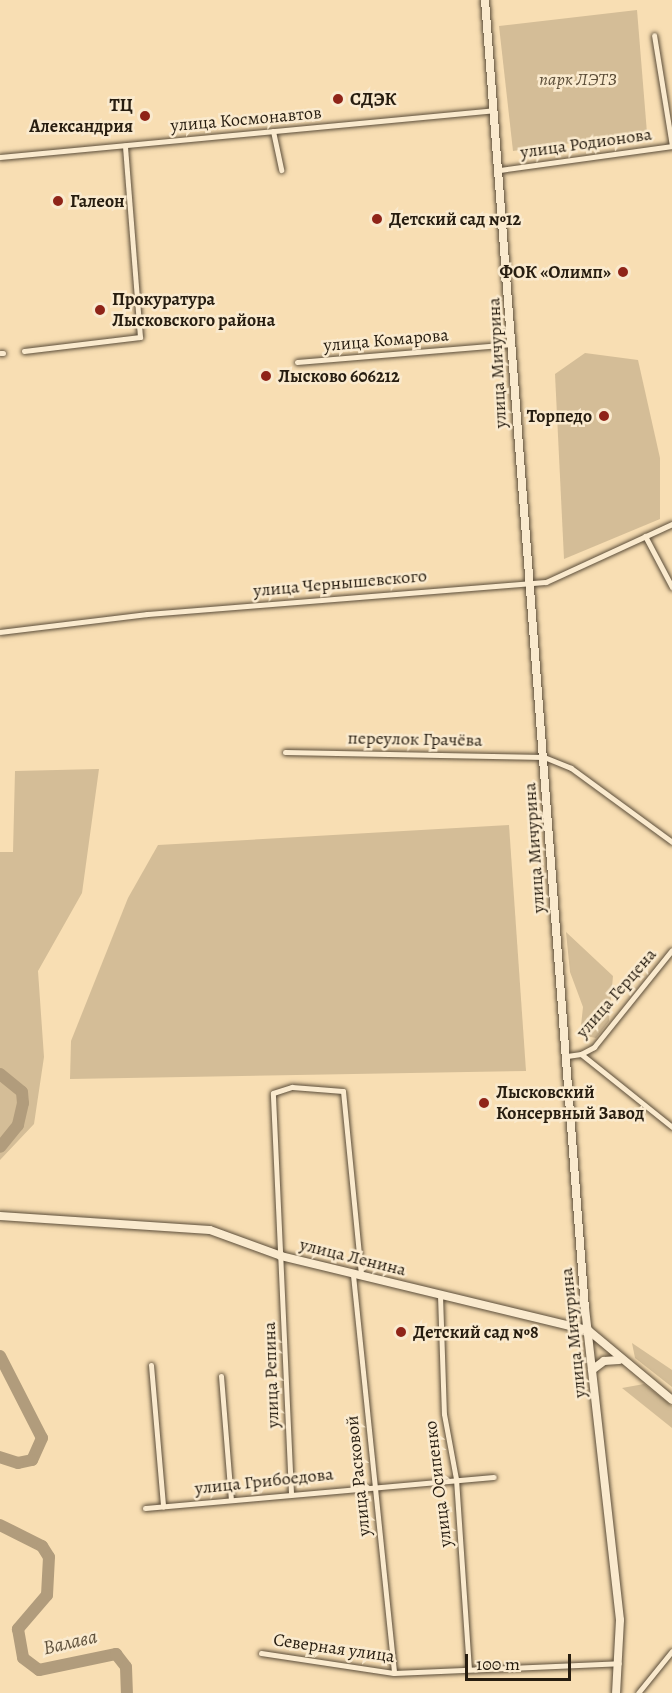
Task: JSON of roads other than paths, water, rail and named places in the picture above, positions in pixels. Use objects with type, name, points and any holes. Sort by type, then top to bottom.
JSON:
[{"type":"main road","name":"улица Мичурина","points":[[485,0],[588,1330],[610,1496],[619,1663],[616,1693]]},
{"type":"main road","name":"улица Ленина","points":[[0,1216],[210,1230],[281,1256],[588,1330]]},
{"type":"main road","points":[[588,1330],[619,1360],[672,1400]]},
{"type":"main road","points":[[592,1370],[604,1361],[619,1360]]},
{"type":"street","name":"улица Родионова","points":[[500,171],[672,146],[654,35]]},
{"type":"street","name":"улица Космонавтов","points":[[0,158],[494,110]]},
{"type":"street","points":[[273,131],[281,170]]},
{"type":"street","points":[[24,351],[140,336],[125,146]]},
{"type":"street","name":"улица Комарова","points":[[297,363],[512,344]]},
{"type":"street","name":"улица Чернышевского","points":[[0,632],[557,579],[672,524]]},
{"type":"street","points":[[645,536],[672,587]]},
{"type":"street","name":"переулок Грачёва","points":[[285,752],[544,757]]},
{"type":"street","points":[[544,757],[571,768],[672,842]]},
{"type":"street","name":"улица Герцена","points":[[581,1054],[594,1047],[672,950]]},
{"type":"street","points":[[567,1056],[581,1054],[672,1127]]},
{"type":"street","name":"улица Репина","points":[[291,1493],[273,1093],[292,1087],[343,1091]]},
{"type":"street","name":"улица Расковой","points":[[343,1091],[374,1485],[394,1673]]},
{"type":"street","name":"улица Осипенко","points":[[440,1295],[444,1414],[456,1479],[469,1669]]},
{"type":"street","points":[[151,1365],[163,1506]]},
{"type":"street","points":[[221,1376],[231,1499]]},
{"type":"street","name":"улица Грибоедова","points":[[145,1508],[374,1485],[494,1477]]},
{"type":"street","points":[[638,1693],[672,1650]]},
{"type":"street","name":"Северная улица","points":[[261,1653],[394,1673],[619,1663]]},
{"type":"waterway","name":"Валава","points":[[0,1074],[22,1092],[23,1103],[18,1125],[0,1147]]},
{"type":"waterway","name":"Валава","points":[[0,1356],[42,1438],[32,1460],[18,1463],[0,1457]]},
{"type":"waterway","name":"Валава","points":[[0,1525],[42,1546],[49,1557],[47,1595],[18,1629],[23,1658],[39,1670],[116,1654],[126,1667],[127,1693]]},
{"type":"place","name":"СДЭК","points":[[338,99]]},
{"type":"place","name":"ТЦ Александрия","points":[[145,116]]},
{"type":"place","name":"Галеон","points":[[58,201]]},
{"type":"place","name":"Детский сад №12","points":[[377,219]]},
{"type":"place","name":"ФОК «Олимп»","points":[[623,272]]},
{"type":"place","name":"Прокуратура Лысковского района","points":[[100,310]]},
{"type":"place","name":"Лысково 606212","points":[[266,376]]},
{"type":"place","name":"Торпедо","points":[[604,416]]},
{"type":"place","name":"Лысковский Консервный Завод","points":[[484,1103]]},
{"type":"place","name":"Детский сад №8","points":[[401,1332]]},
{"type":"park label","name":"парк ЛЭТЗ","points":[[578,79]]}]
